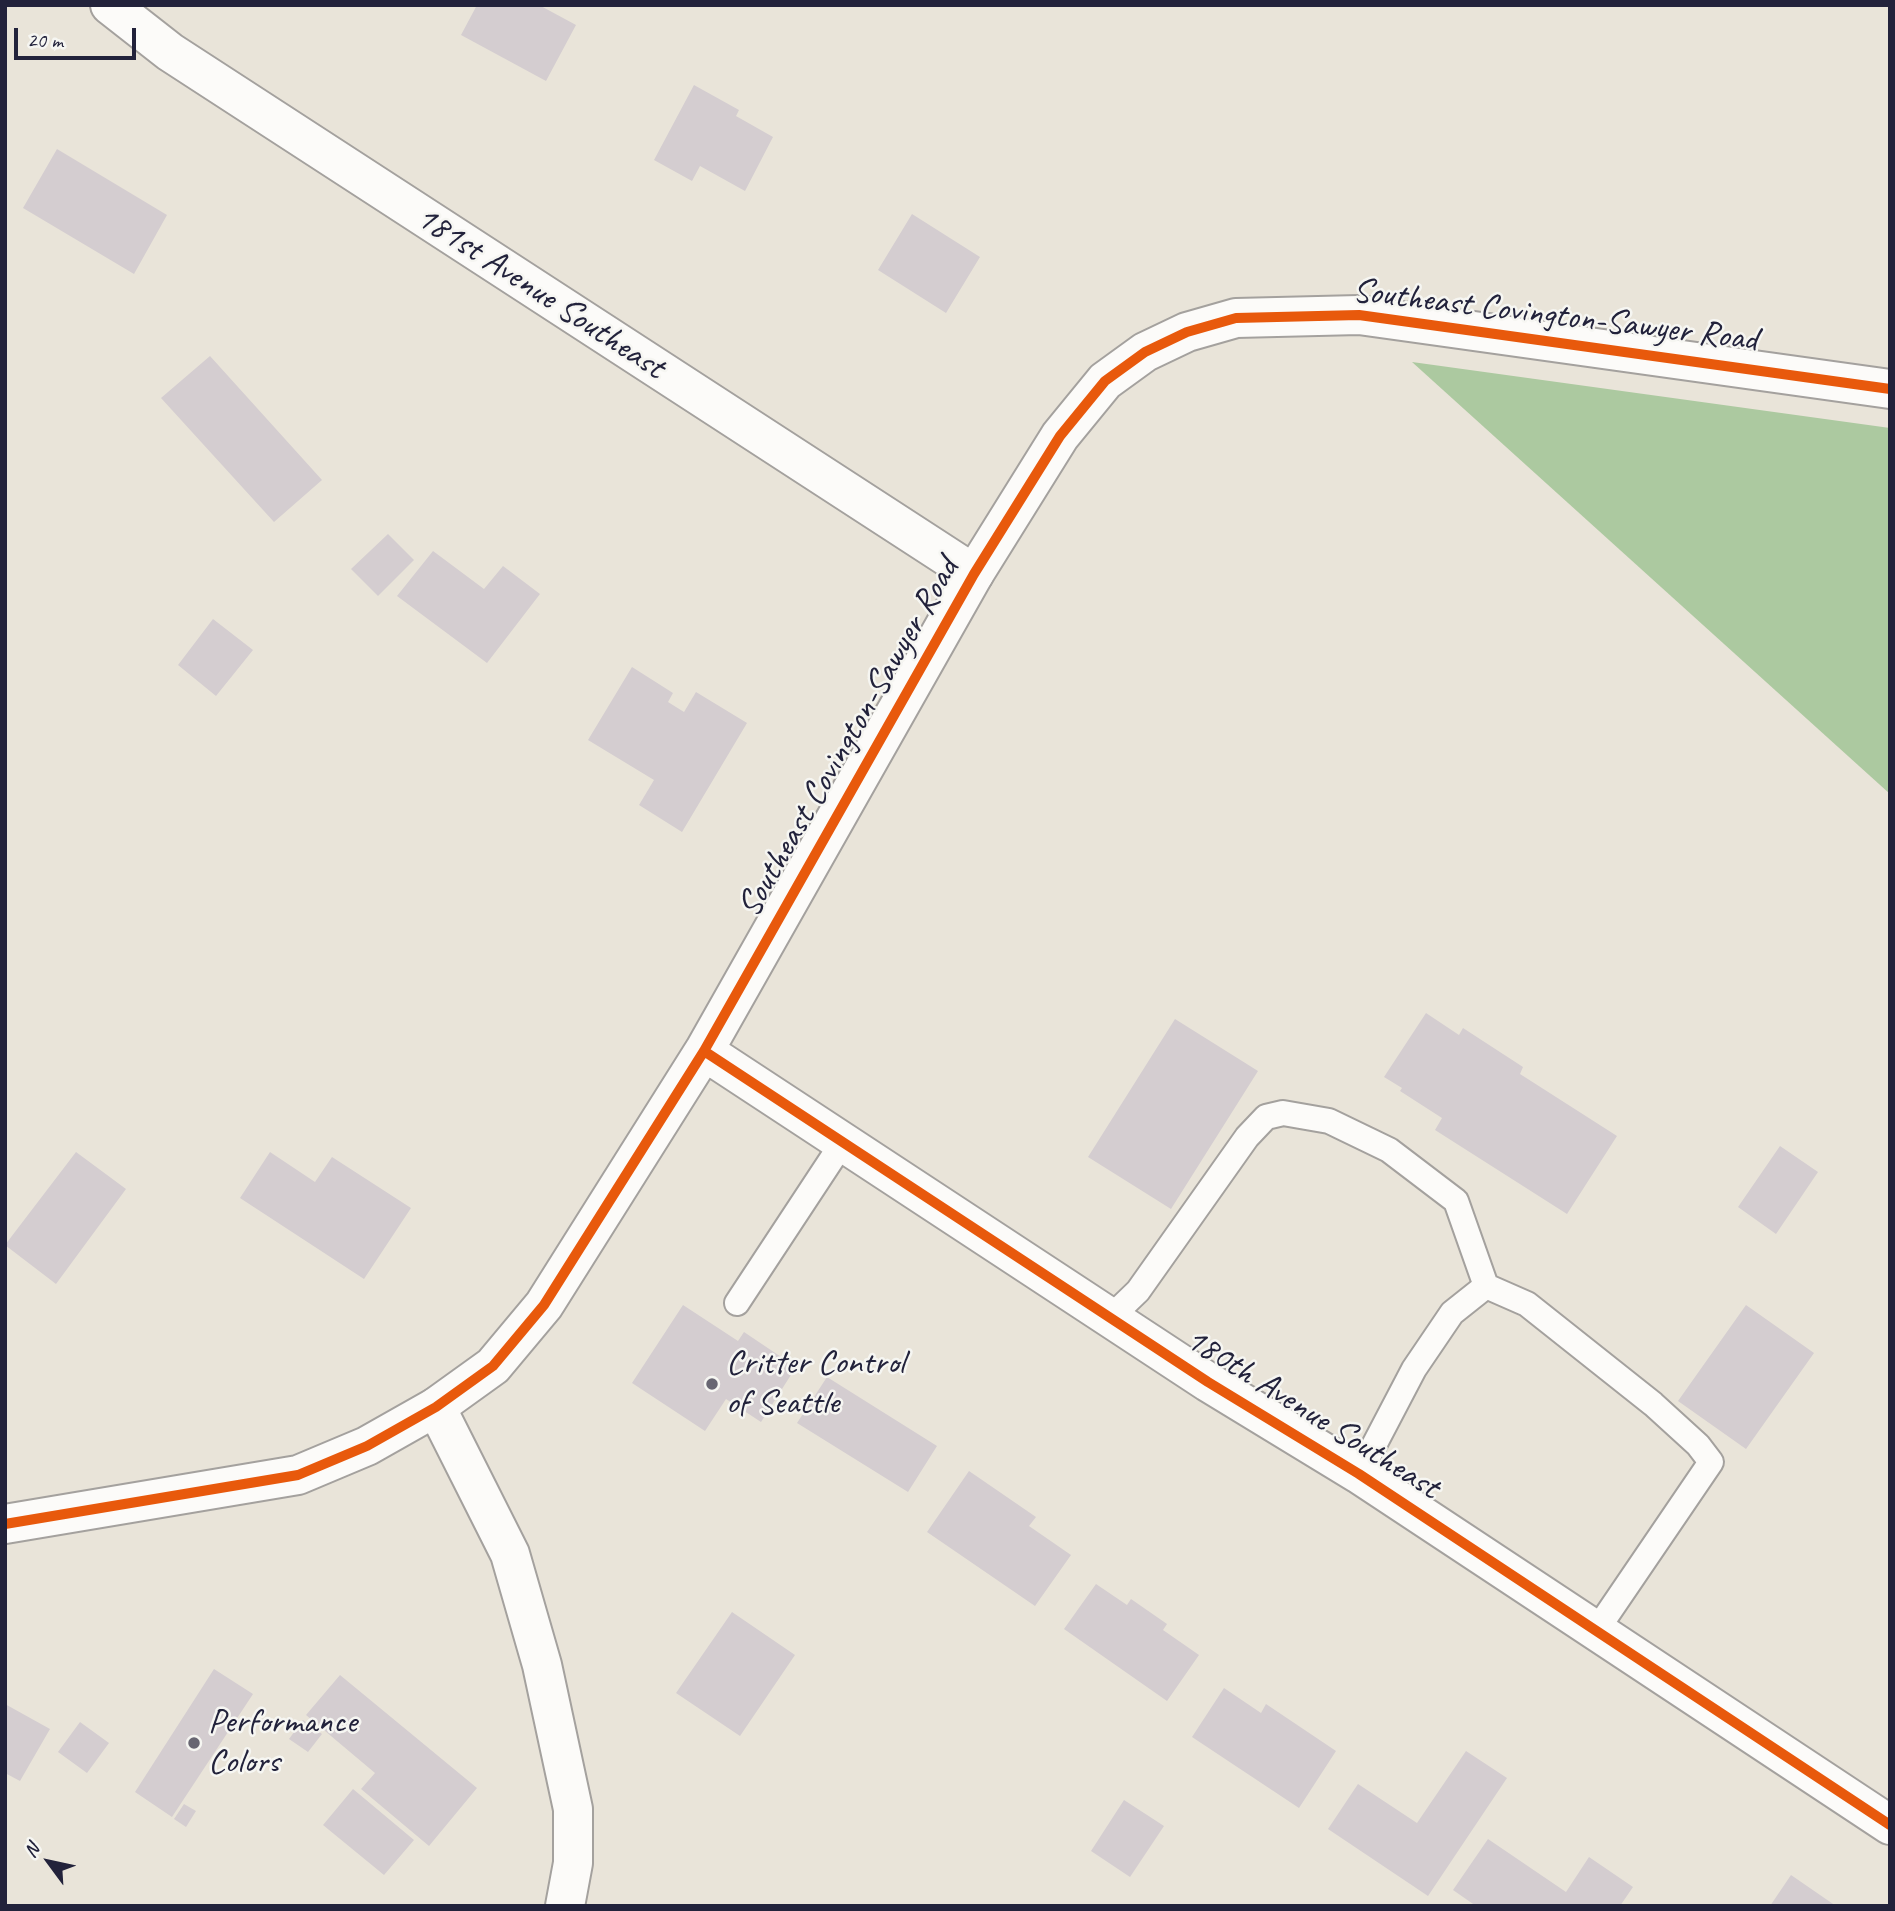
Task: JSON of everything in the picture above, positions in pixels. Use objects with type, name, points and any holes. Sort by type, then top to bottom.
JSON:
[{"type":"street","name":"181st Avenue Southeast","points":[[110,5],[170,52],[974,574]]},
{"type":"street","name":"Southeast Covington-Sawyer Road","points":[[5,1524],[298,1475],[367,1446],[436,1407],[493,1366],[544,1305],[704,1051],[974,574],[1060,436],[1105,380],[1156,347],[1187,332],[1236,318],[1359,315],[1890,388]]},
{"type":"street","name":"180th Avenue Southeast","points":[[704,1051],[1209,1382],[1359,1474],[1890,1825]]},
{"type":"street","points":[[436,1407],[510,1554],[542,1665],[573,1809],[573,1863],[565,1906]]},
{"type":"lane","points":[[1110,1318],[1139,1291],[1247,1137],[1266,1117],[1283,1113],[1329,1121],[1389,1150],[1456,1201],[1486,1286],[1527,1304],[1653,1404],[1698,1446],[1711,1462],[1596,1630]]},
{"type":"lane","points":[[737,1303],[843,1142]]},
{"type":"lane","points":[[1359,1474],[1414,1369],[1429,1346],[1452,1313],[1486,1286]]},
{"type":"green space","points":[[1412,362],[1890,428],[1890,794]]},
{"type":"building","points":[[477,5],[539,5],[576,25],[546,81],[461,35]]},
{"type":"building","points":[[694,85],[739,110],[736,116],[773,137],[745,191],[700,166],[692,181],[654,160]]},
{"type":"building","points":[[57,149],[167,215],[134,274],[23,208]]},
{"type":"building","points":[[912,214],[980,257],[946,313],[878,270]]},
{"type":"building","points":[[210,356],[322,480],[274,522],[161,398]]},
{"type":"building","points":[[388,534],[414,560],[378,596],[351,569]]},
{"type":"building","points":[[433,551],[484,589],[503,566],[540,594],[487,663],[397,596]]},
{"type":"building","points":[[213,619],[253,650],[216,696],[178,665]]},
{"type":"building","points":[[632,667],[673,693],[668,702],[684,712],[696,692],[747,723],[682,832],[639,805],[654,780],[588,740]]},
{"type":"building","points":[[1426,1013],[1459,1035],[1463,1028],[1523,1067],[1520,1074],[1617,1136],[1567,1214],[1435,1130],[1442,1118],[1400,1091],[1402,1088],[1384,1077]]},
{"type":"building","points":[[1175,1019],[1258,1071],[1171,1209],[1088,1157]]},
{"type":"building","points":[[1780,1146],[1818,1172],[1776,1234],[1738,1207]]},
{"type":"building","points":[[76,1152],[126,1189],[56,1284],[5,1245]]},
{"type":"building","points":[[270,1152],[315,1182],[332,1157],[411,1208],[364,1279],[240,1198]]},
{"type":"building","points":[[683,1305],[738,1341],[744,1332],[796,1367],[761,1422],[726,1399],[705,1431],[632,1383]]},
{"type":"building","points":[[1746,1305],[1814,1353],[1746,1449],[1678,1401]]},
{"type":"building","points":[[827,1377],[937,1446],[908,1492],[797,1423]]},
{"type":"building","points":[[969,1471],[1036,1517],[1029,1526],[1071,1555],[1035,1606],[927,1532]]},
{"type":"building","points":[[1096,1584],[1127,1605],[1131,1599],[1167,1624],[1163,1630],[1199,1655],[1167,1701],[1064,1629]]},
{"type":"building","points":[[732,1612],[795,1655],[740,1736],[676,1693]]},
{"type":"building","name":"Performance Colors","points":[[214,1669],[253,1694],[172,1817],[135,1792]]},
{"type":"building","points":[[340,1675],[477,1788],[429,1846],[361,1789],[375,1773],[306,1715]]},
{"type":"building","points":[[1224,1688],[1261,1713],[1266,1704],[1336,1751],[1299,1808],[1192,1737]]},
{"type":"building","points":[[5,1704],[50,1729],[20,1781],[5,1773]]},
{"type":"building","points":[[303,1720],[322,1734],[308,1752],[289,1739]]},
{"type":"building","points":[[80,1722],[109,1743],[87,1773],[58,1752]]},
{"type":"building","points":[[1466,1751],[1507,1778],[1428,1896],[1328,1829],[1358,1784],[1417,1823]]},
{"type":"building","points":[[353,1789],[414,1840],[384,1875],[323,1825]]},
{"type":"building","points":[[1124,1800],[1164,1826],[1130,1877],[1091,1851]]},
{"type":"building","points":[[184,1804],[196,1811],[186,1827],[174,1819]]},
{"type":"building","points":[[1488,1839],[1566,1892],[1589,1857],[1633,1887],[1620,1906],[1476,1906],[1453,1890]]},
{"type":"building","points":[[1791,1875],[1836,1906],[1770,1906]]},
{"type":"cycle path","points":[[5,1524],[298,1475],[367,1446],[436,1407],[493,1366],[544,1305],[704,1051],[974,574],[1060,436],[1105,381],[1145,352],[1187,332],[1236,318],[1359,315],[1890,389]]},
{"type":"cycle path","points":[[704,1051],[1208,1382],[1359,1474],[1890,1825]]},
{"type":"place","name":"Critter Control of Seattle","points":[[712,1384]]},
{"type":"place","name":"Performance Colors","points":[[194,1743]]}]
